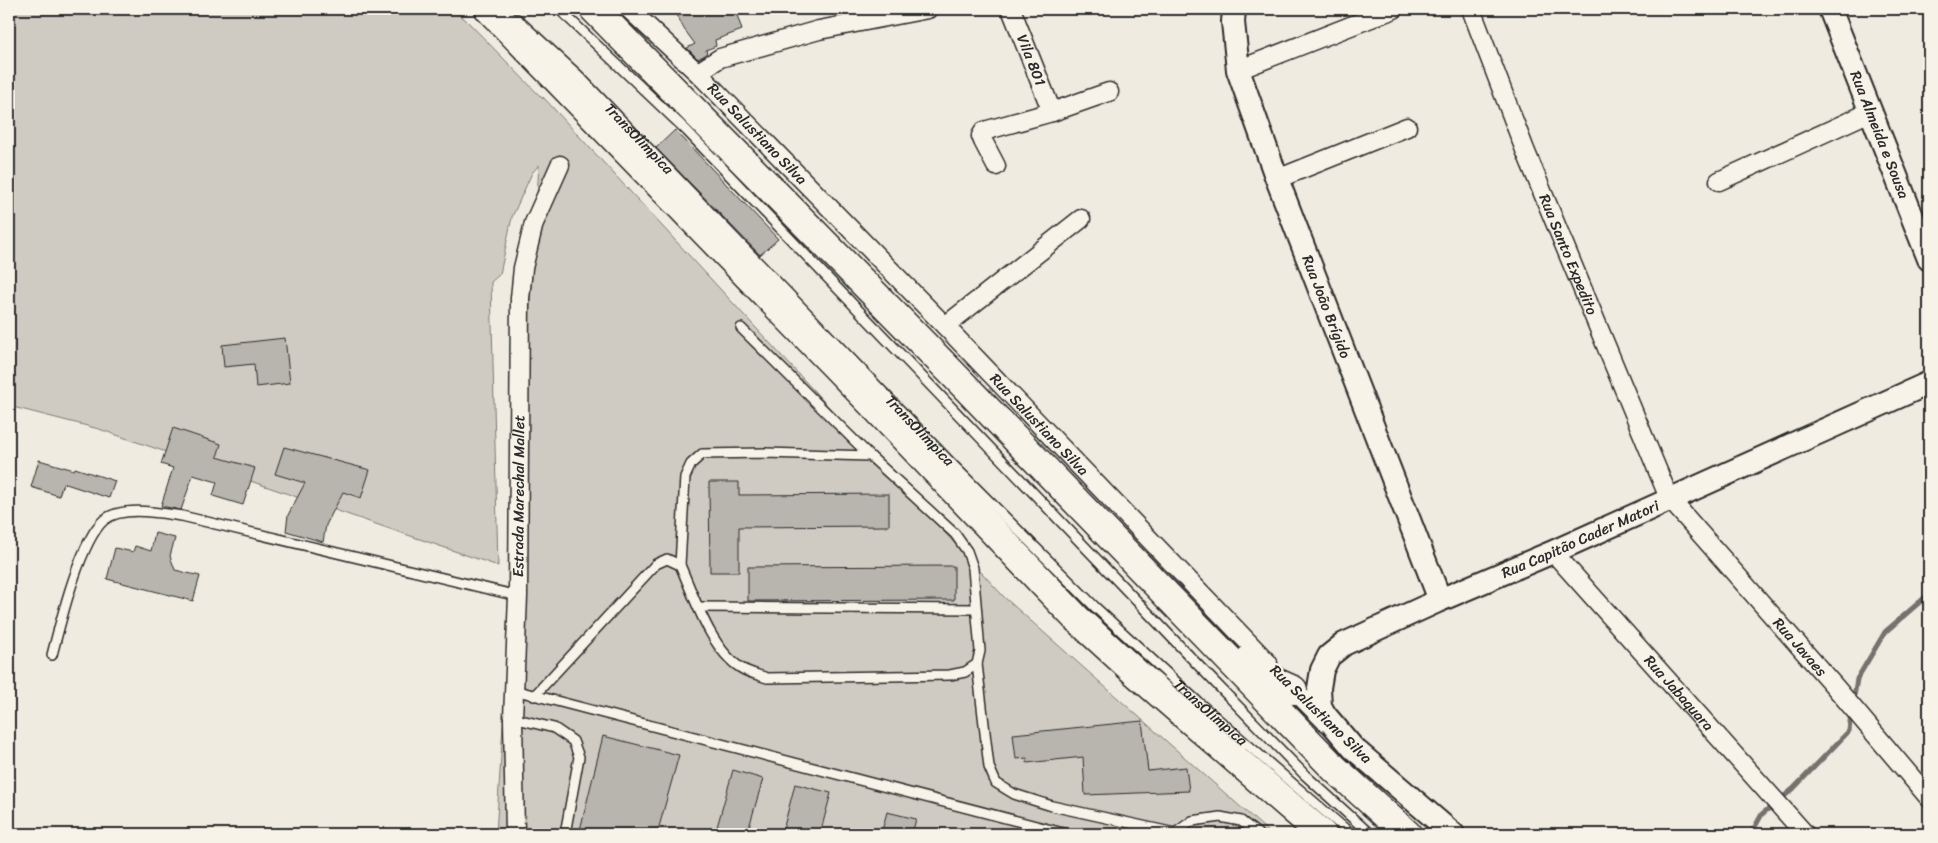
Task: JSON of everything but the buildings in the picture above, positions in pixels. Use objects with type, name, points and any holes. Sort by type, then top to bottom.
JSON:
[{"type":"highway","points":[[594,9],[953,374],[1201,632],[1335,768],[1407,834]]},
{"type":"highway","name":"TransOlímpica","points":[[501,12],[1076,618],[1195,712],[1322,834]]},
{"type":"highway","points":[[953,374],[1002,415],[1202,615],[1275,682],[1293,690]]},
{"type":"street","name":"Rua Salustiano Silva","points":[[629,9],[700,75],[945,326],[1238,630],[1293,690],[1353,748],[1453,834]]},
{"type":"street","points":[[700,75],[703,68],[720,58],[820,30],[928,9]]},
{"type":"street","name":"Vila 801","points":[[1012,9],[1052,112]]},
{"type":"street","name":"Rua João Brígido","points":[[1234,9],[1232,22],[1238,70],[1277,179],[1440,600]]},
{"type":"street","points":[[1238,70],[1394,9]]},
{"type":"street","name":"Rua Santo Expedito","points":[[1471,9],[1525,150],[1670,498]]},
{"type":"street","name":"Rua Almeida e Sousa","points":[[1830,9],[1929,259]]},
{"type":"street","points":[[996,166],[983,140],[984,132],[1052,112],[1109,92]]},
{"type":"street","points":[[1720,181],[1870,112]]},
{"type":"street","points":[[1277,179],[1407,127]]},
{"type":"street","name":"Estrada Marechal Mallet","points":[[515,834],[513,718],[518,596],[520,298],[528,242],[534,223],[560,165]]},
{"type":"street","points":[[945,326],[1081,218]]},
{"type":"street","name":"Rua Capitão Cader Matori","points":[[1353,748],[1325,715],[1320,706],[1319,688],[1322,670],[1329,656],[1344,644],[1929,383]]},
{"type":"street","name":"Rua Javaes","points":[[1670,498],[1929,798]]},
{"type":"street","name":"Rua Jabaquara","points":[[1553,552],[1799,828]]},
{"type":"lane","name":"TransOlímpica","points":[[558,9],[687,131],[1198,665],[1306,775],[1370,834]]},
{"type":"lane","points":[[741,328],[870,456],[955,534],[967,551],[973,568],[980,651],[977,664],[989,767],[996,783],[1014,794],[1052,806],[1175,834],[1192,821],[1220,817],[1240,821],[1258,834]]},
{"type":"lane","points":[[870,456],[764,453],[702,454],[691,464],[685,477],[680,565],[711,634],[724,653],[741,668],[767,678],[950,675],[965,672],[977,664]]},
{"type":"lane","points":[[52,655],[64,609],[90,538],[104,520],[127,511],[182,516],[518,596]]},
{"type":"lane","points":[[534,696],[656,564],[667,559],[680,565]]},
{"type":"lane","points":[[699,607],[976,609]]},
{"type":"lane","points":[[514,690],[1067,834]]},
{"type":"lane","name":"TransOlímpica","points":[[1195,712],[1351,834]]},
{"type":"lane","points":[[513,718],[554,728],[573,741],[579,757],[565,834]]},
{"type":"shaded area","points":[[9,9],[451,9],[465,19],[543,99],[543,97],[1005,598],[1271,834],[496,834],[539,165],[532,173],[512,217],[500,274],[491,282],[498,566],[99,429],[9,406]]},
{"type":"waterway","points":[[1853,702],[1857,679],[1885,632],[1929,594]]},
{"type":"waterway","points":[[1751,834],[1762,814],[1793,789],[1849,731],[1851,713]]}]
